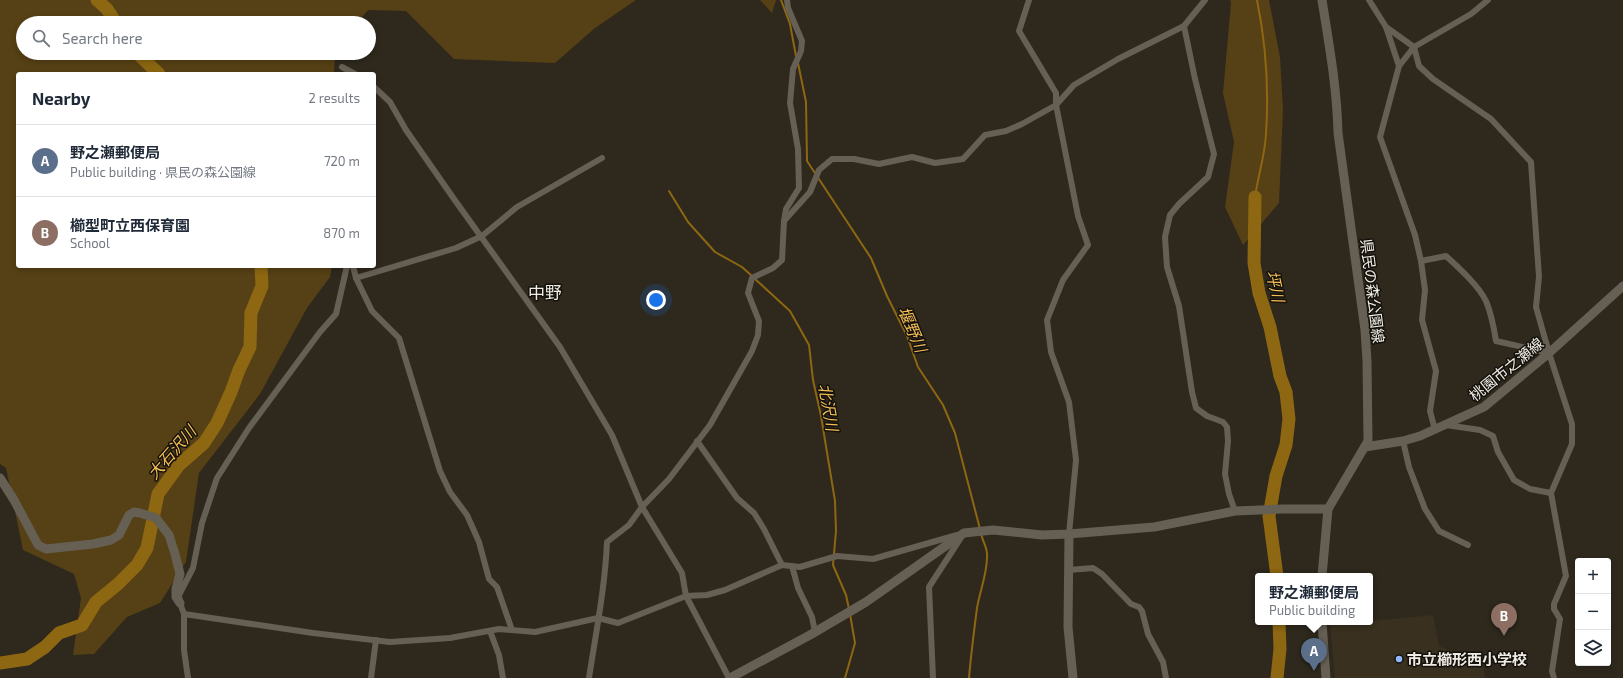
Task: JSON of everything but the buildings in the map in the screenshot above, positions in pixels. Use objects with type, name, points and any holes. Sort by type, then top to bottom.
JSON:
[{"type":"street","points":[[589,678],[598,618],[602,603],[607,542],[629,525],[642,507],[669,479],[710,425],[752,351],[758,335],[760,321],[748,293],[752,278],[773,268],[782,260],[786,209],[799,188],[798,149],[790,104],[794,66],[800,53],[802,41],[788,8],[787,0]]},
{"type":"street","points":[[1029,0],[1019,31],[1056,93],[1056,105],[1078,216],[1088,245],[1063,280],[1046,320],[1051,352],[1069,402],[1076,460],[1070,534],[1068,627],[1073,678]]},
{"type":"street","points":[[784,221],[810,192],[818,171],[832,159],[854,159],[878,164],[912,157],[935,163],[963,159],[985,136],[1017,127],[1056,105],[1074,85],[1118,59],[1184,26],[1204,0]]},
{"type":"street","name":"県民の森公園線","points":[[1322,0],[1335,83],[1338,134],[1365,330],[1368,361],[1369,427],[1368,441],[1328,509],[1322,573]]},
{"type":"street","points":[[1369,0],[1386,27],[1399,66]]},
{"type":"street","points":[[1436,430],[1430,411],[1436,371],[1422,320],[1425,290],[1421,261],[1415,235],[1380,137],[1399,66],[1414,47],[1471,14],[1488,0]]},
{"type":"street","points":[[1184,26],[1195,79],[1214,154],[1208,177],[1179,204],[1170,216],[1165,237],[1167,267],[1179,306],[1192,392],[1196,408],[1207,416],[1223,422],[1227,427],[1228,441],[1225,474],[1229,494],[1239,511]]},
{"type":"street","points":[[1386,27],[1414,47],[1419,66],[1433,79],[1491,119],[1532,162],[1539,277],[1536,308],[1572,424],[1572,444],[1551,493],[1566,576],[1554,604],[1554,609],[1560,619],[1552,671],[1554,678]]},
{"type":"street","points":[[342,67],[351,72]]},
{"type":"street","points":[[376,89],[390,102],[406,130],[564,354],[612,435],[642,507],[682,573],[686,596],[730,678],[846,614],[964,533]]},
{"type":"street","points":[[356,278],[456,248],[482,236],[517,207],[602,158]]},
{"type":"street","points":[[1421,261],[1446,256],[1465,274],[1486,300],[1496,341],[1549,353]]},
{"type":"street","points":[[188,678],[184,650],[184,614],[179,595],[193,568],[202,523],[217,478],[249,428],[320,332],[336,314],[347,268]]},
{"type":"street","points":[[354,268],[356,278],[372,311],[399,338],[440,471],[450,492],[467,515],[479,542],[489,578],[497,587],[512,630]]},
{"type":"street","name":"桃園市之瀬線","points":[[1365,447],[1403,441],[1436,430],[1484,407],[1549,353],[1623,286]]},
{"type":"street","points":[[1446,425],[1480,430],[1493,436],[1498,452],[1514,480],[1530,489],[1551,493]]},
{"type":"street","points":[[697,441],[737,498],[754,513],[764,529],[782,565]]},
{"type":"street","points":[[1403,441],[1409,467],[1425,509],[1439,531],[1468,545]]},
{"type":"street","points":[[0,478],[14,500],[38,545],[46,549],[93,544],[111,540],[119,534],[129,515],[134,512],[156,518],[169,535],[175,554],[180,574],[176,589],[176,597],[180,603]]},
{"type":"street","points":[[184,614],[313,633],[390,642],[450,638],[499,629],[535,632],[598,618],[618,623],[686,596],[707,595],[725,590],[782,565],[800,567],[837,556],[873,559],[964,533],[993,530],[1042,535],[1070,534],[1154,528],[1239,511],[1328,509]]},
{"type":"street","points":[[933,678],[929,587],[964,533]]},
{"type":"street","points":[[792,566],[798,588],[812,617],[815,632]]},
{"type":"street","points":[[1069,570],[1093,568],[1102,574],[1131,604],[1139,607],[1142,611],[1148,634],[1163,662],[1166,678]]},
{"type":"street","points":[[1322,625],[1326,678]]},
{"type":"street","points":[[490,631],[499,655],[503,678]]},
{"type":"street","points":[[371,678],[376,640]]},
{"type":"shaded area","points":[[0,0],[636,0],[595,28],[555,63],[454,59],[406,11],[368,10],[363,16],[16,16],[16,60],[335,60],[334,72],[16,72],[16,268],[332,268],[330,277],[307,308],[260,394],[199,473],[186,562],[160,603],[127,617],[94,654],[73,655],[81,598],[74,574],[23,550],[6,468],[0,464]]},
{"type":"shaded area","points":[[760,0],[776,0],[772,13]]},
{"type":"shaded area","points":[[1230,0],[1269,0],[1280,57],[1283,110],[1279,203],[1243,245],[1225,207],[1234,142],[1223,93],[1231,3]]},
{"type":"shaded area","points":[[1433,615],[1439,646],[1456,653],[1478,653],[1482,657],[1485,678],[1335,678],[1330,625],[1373,625],[1373,621]]},
{"type":"waterway","points":[[97,0],[107,9],[112,16]]},
{"type":"waterway","name":"堰野川","points":[[781,0],[790,24],[796,56]]},
{"type":"waterway","name":"坪川","points":[[1255,197],[1263,158],[1267,117],[1265,50],[1257,0]]},
{"type":"waterway","points":[[144,60],[157,72]]},
{"type":"waterway","name":"堰野川","points":[[798,63],[806,102],[807,161],[871,258],[887,296],[907,336],[918,367],[943,405],[955,433],[980,529]]},
{"type":"waterway","name":"北沢川","points":[[669,191],[688,222],[715,252],[742,267],[752,276]]},
{"type":"waterway","name":"坪川","points":[[1255,197],[1254,263],[1259,293],[1270,327],[1280,376],[1286,392],[1289,419],[1286,445],[1276,476],[1269,516],[1277,573]]},
{"type":"waterway","name":"大石沢川","points":[[0,663],[27,659],[45,647],[59,633],[82,625],[96,602],[118,584],[137,565],[147,548],[158,494],[179,465],[204,443],[217,423],[250,347],[251,313],[262,286],[261,268]]},
{"type":"waterway","name":"北沢川","points":[[755,279],[790,311],[809,345],[813,380],[821,416],[835,501],[836,531],[833,565],[846,595],[849,609]]},
{"type":"waterway","name":"堰野川","points":[[969,678],[977,608],[987,561],[987,551],[981,533]]},
{"type":"waterway","name":"北沢川","points":[[845,678],[855,643],[850,614]]},
{"type":"waterway","name":"坪川","points":[[1277,678],[1280,649],[1279,625]]},
{"type":"place","name":"櫛型町立西保育園","points":[[1504,636]]},
{"type":"place","name":"市立櫛形西小学校","points":[[1399,659]]},
{"type":"place","name":"野之瀬郵便局","points":[[1314,671]]},
{"type":"district","name":"中野","points":[[545,292]]}]
